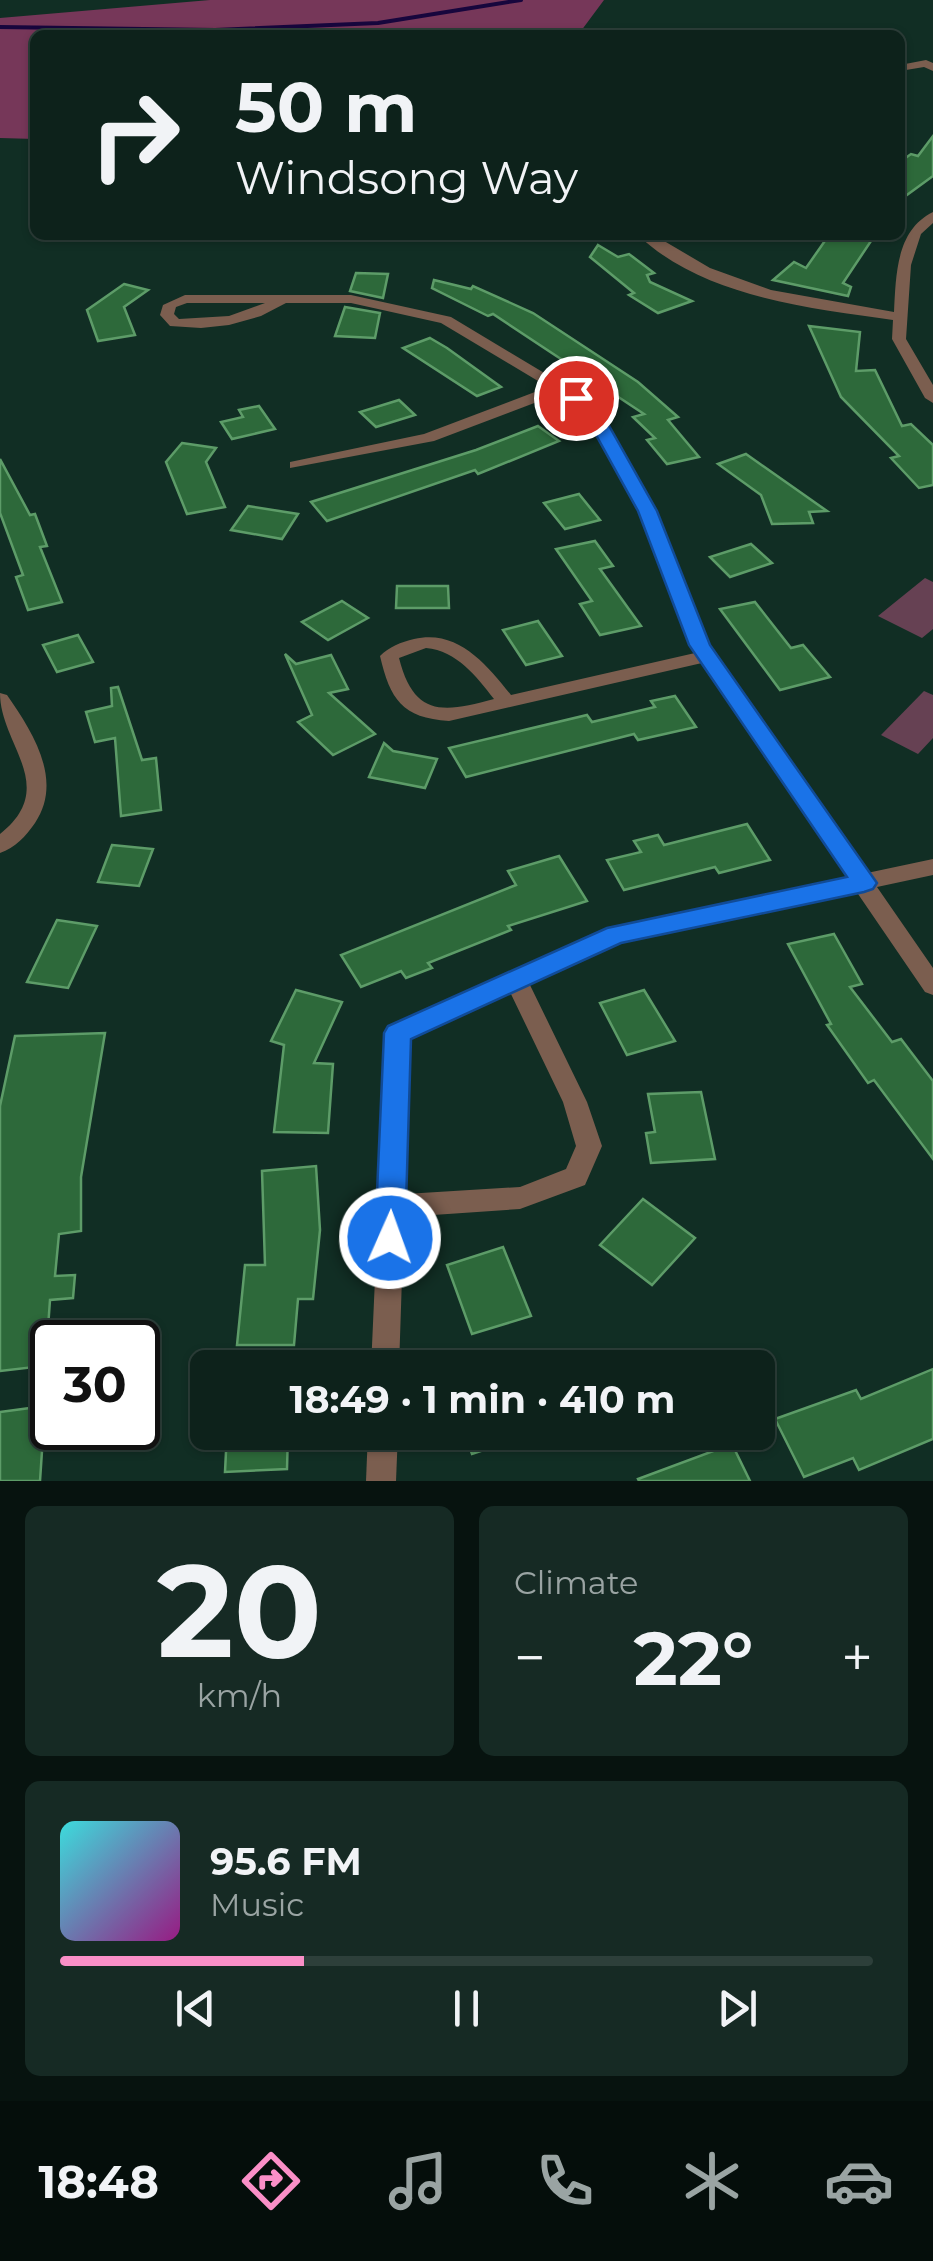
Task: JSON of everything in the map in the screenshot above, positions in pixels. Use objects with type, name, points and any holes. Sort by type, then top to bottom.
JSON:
[{"type":"street","points":[[905,67],[926,63],[933,68]]},
{"type":"street","points":[[933,216],[916,232],[904,265],[899,339],[933,398]]},
{"type":"street","points":[[651,240],[672,256],[720,281],[797,301],[900,317]]},
{"type":"street","points":[[280,301],[254,312],[202,324],[175,322],[167,315],[170,305],[185,299],[352,299],[446,320],[576,398],[599,424],[648,511],[707,656],[933,986]]},
{"type":"street","points":[[296,465],[428,438],[560,388]]},
{"type":"street","points":[[507,702],[476,665],[448,643],[410,643],[389,656],[394,684],[421,710],[449,718],[707,656]]},
{"type":"street","points":[[0,698],[21,728],[36,762],[36,796],[25,830],[0,846]]},
{"type":"street","points":[[386,1350],[398,1033],[616,934],[933,867]]},
{"type":"street","points":[[391,1206],[520,1198],[576,1177],[589,1146],[575,1102],[516,980]]},
{"type":"street","points":[[381,1481],[382,1450]]},
{"type":"shaded area","points":[[210,0],[604,0],[582,30],[30,30],[30,139],[0,138],[0,18]]},
{"type":"shaded area","points":[[925,578],[933,582],[933,629],[922,638],[878,616]]},
{"type":"shaded area","points":[[924,691],[933,695],[933,738],[918,754],[881,735]]},
{"type":"building","points":[[933,136],[933,176],[905,196],[905,158],[911,154],[918,156]]},
{"type":"building","points":[[826,240],[872,240],[843,283],[851,287],[848,296],[773,280],[794,262],[806,268]]},
{"type":"building","points":[[598,245],[618,257],[629,254],[654,273],[647,275],[650,282],[692,301],[658,313],[629,295],[634,293],[590,257]]},
{"type":"building","points":[[356,273],[388,274],[383,298],[350,291]]},
{"type":"building","points":[[434,280],[471,289],[473,286],[533,313],[638,382],[678,417],[668,420],[699,457],[667,464],[647,440],[655,438],[633,417],[644,414],[493,314],[488,316],[432,288]]},
{"type":"building","points":[[124,284],[148,290],[124,307],[135,335],[98,341],[87,310]]},
{"type":"building","points":[[345,307],[380,313],[375,338],[335,336]]},
{"type":"building","points":[[809,326],[860,332],[856,371],[875,370],[902,426],[911,424],[933,445],[933,485],[919,488],[891,458],[899,456],[841,397]]},
{"type":"building","points":[[430,338],[501,387],[477,396],[403,348]]},
{"type":"building","points":[[399,400],[415,415],[376,427],[360,412]]},
{"type":"building","points":[[259,406],[275,429],[232,439],[221,422],[243,417],[239,410]]},
{"type":"building","points":[[538,426],[559,441],[478,474],[475,470],[327,521],[311,502],[476,450]]},
{"type":"building","points":[[182,443],[216,448],[206,462],[225,507],[187,514],[166,462]]},
{"type":"building","points":[[746,454],[827,511],[809,512],[813,523],[772,524],[761,495],[718,464]]},
{"type":"building","points":[[0,459],[30,515],[35,514],[47,546],[40,547],[62,602],[28,610],[16,577],[23,575],[0,513]]},
{"type":"building","points":[[579,494],[600,520],[565,529],[544,503]]},
{"type":"building","points":[[248,506],[298,514],[282,539],[231,530]]},
{"type":"building","points":[[595,541],[613,566],[600,569],[641,626],[600,635],[580,604],[592,601],[556,549]]},
{"type":"building","points":[[751,544],[772,563],[730,577],[710,557]]},
{"type":"building","points":[[397,586],[448,586],[449,608],[396,608]]},
{"type":"building","points":[[342,601],[368,618],[328,640],[302,622]]},
{"type":"building","points":[[755,602],[791,648],[803,645],[830,677],[780,690],[720,609]]},
{"type":"building","points":[[538,621],[562,656],[526,665],[503,630]]},
{"type":"building","points":[[78,635],[93,662],[57,672],[43,645]]},
{"type":"building","points":[[285,654],[296,664],[331,655],[348,689],[329,693],[375,734],[333,755],[298,722],[312,715]]},
{"type":"building","points":[[118,687],[142,760],[156,758],[161,810],[121,816],[115,738],[95,742],[86,712],[112,706],[111,688]]},
{"type":"building","points":[[675,696],[696,727],[638,740],[634,734],[466,777],[449,748],[587,715],[592,722],[655,707],[651,701]]},
{"type":"building","points":[[384,743],[393,751],[437,759],[425,788],[369,777]]},
{"type":"building","points":[[747,824],[770,860],[719,873],[715,867],[624,890],[607,860],[641,852],[634,841],[658,835],[664,845]]},
{"type":"building","points":[[112,845],[153,849],[139,886],[98,882]]},
{"type":"building","points":[[559,856],[587,901],[508,926],[511,930],[428,963],[432,968],[406,978],[401,971],[361,987],[341,955],[516,885],[508,871]]},
{"type":"building","points":[[57,920],[97,926],[68,988],[27,982]]},
{"type":"building","points":[[834,934],[862,984],[850,987],[892,1042],[901,1039],[933,1081],[933,1159],[874,1080],[868,1083],[827,1025],[831,1024],[788,944]]},
{"type":"building","points":[[296,990],[342,1002],[314,1063],[333,1064],[328,1133],[274,1132],[284,1045],[271,1041]]},
{"type":"building","points":[[644,990],[675,1041],[627,1055],[600,1003]]},
{"type":"building","points":[[105,1033],[81,1177],[81,1231],[59,1234],[55,1276],[75,1275],[73,1298],[50,1300],[49,1320],[30,1320],[30,1368],[0,1371],[0,1106],[15,1036]]},
{"type":"building","points":[[701,1092],[715,1159],[651,1163],[646,1133],[655,1132],[648,1094]]},
{"type":"building","points":[[316,1166],[320,1230],[313,1299],[298,1299],[294,1345],[237,1345],[245,1265],[265,1265],[262,1171]]},
{"type":"building","points":[[643,1199],[695,1238],[652,1285],[600,1245]]},
{"type":"building","points":[[503,1247],[531,1316],[472,1334],[447,1265]]},
{"type":"building","points":[[933,1369],[933,1439],[859,1470],[853,1458],[804,1477],[775,1419],[856,1390],[861,1399]]},
{"type":"building","points":[[30,1408],[30,1450],[42,1450],[40,1481],[0,1481],[0,1412]]},
{"type":"building","points":[[226,1450],[288,1450],[287,1469],[225,1472]]},
{"type":"building","points":[[716,1450],[735,1450],[750,1481],[639,1481]]},
{"type":"waterway","points":[[0,27],[215,30],[378,23],[521,0]]},
{"type":"route","points":[[390,1238],[398,1033],[616,934],[864,883],[700,645],[648,511],[599,424],[576,398]]}]
